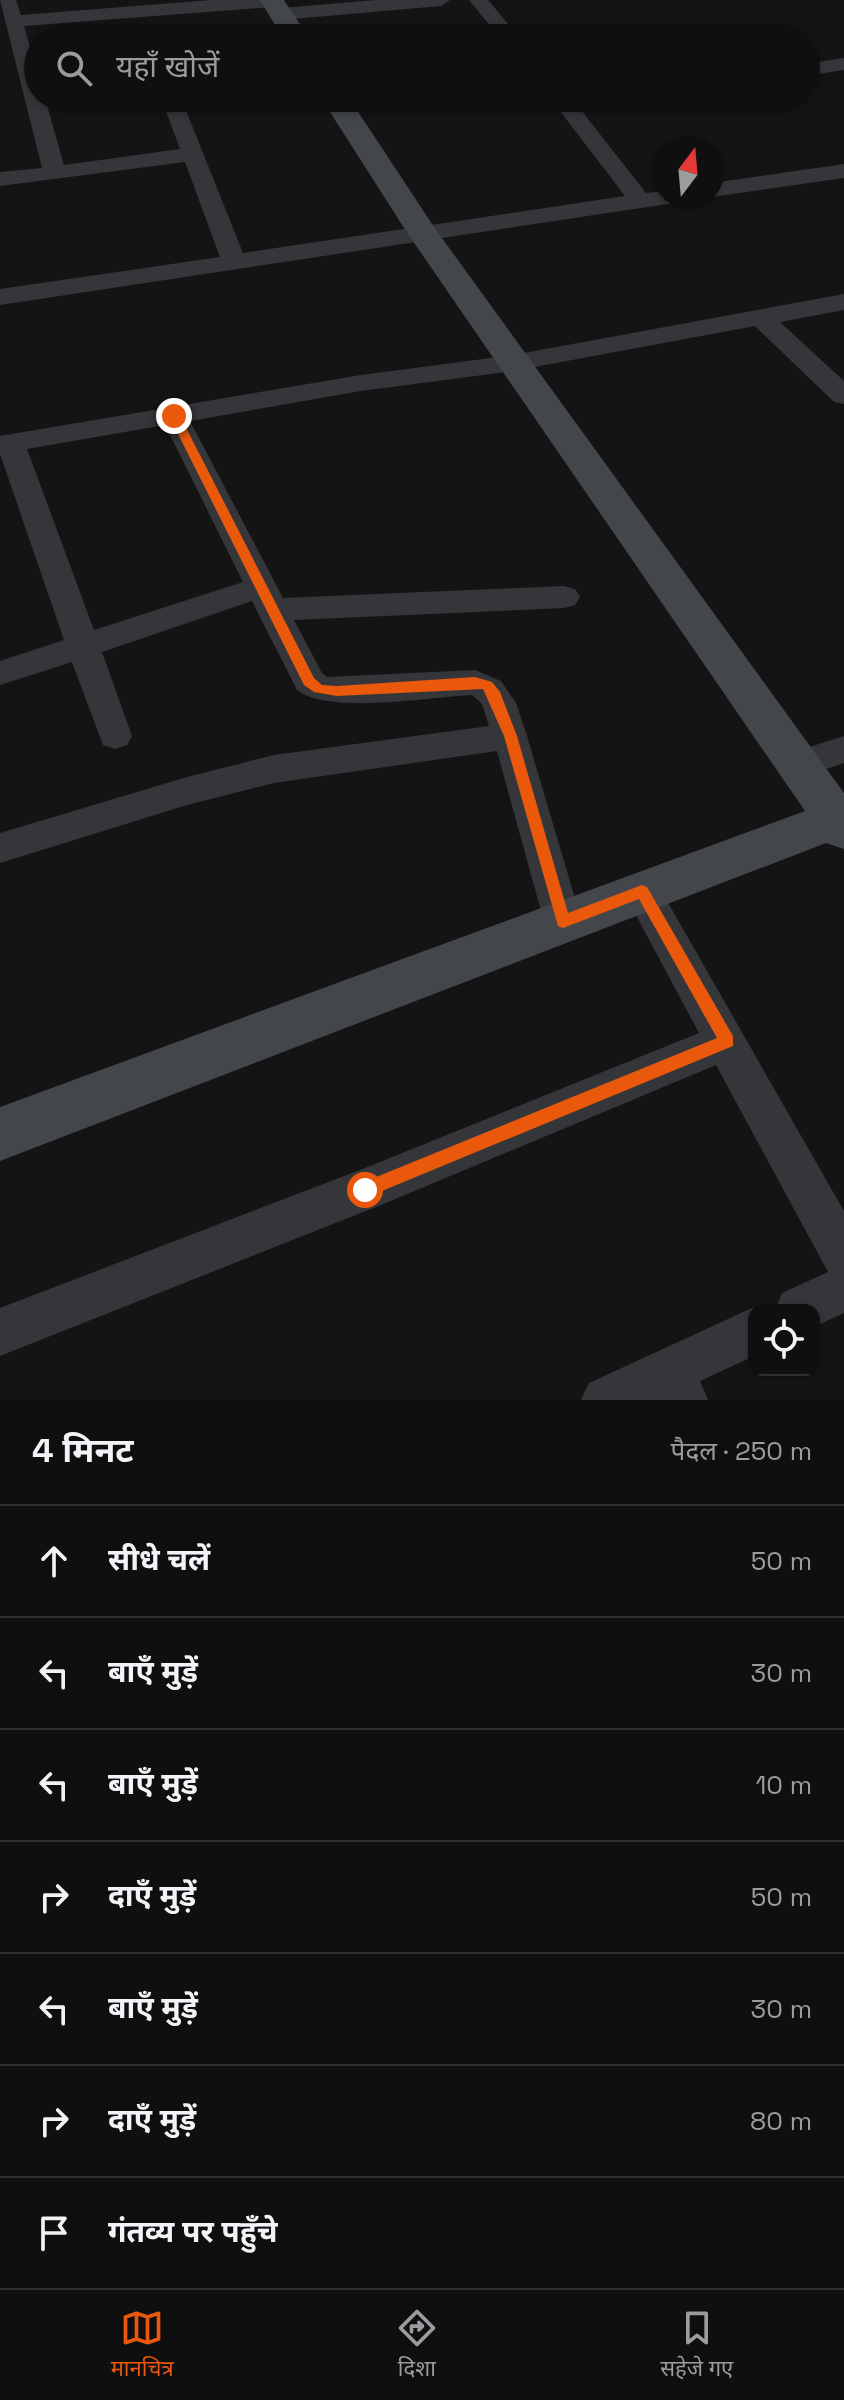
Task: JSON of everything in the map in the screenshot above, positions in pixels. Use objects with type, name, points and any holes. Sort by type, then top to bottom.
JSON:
[{"type":"street","points":[[24,61],[10,11],[138,18],[275,5],[441,0]]},
{"type":"street","points":[[478,0],[498,24]]},
{"type":"street","points":[[275,5],[287,24]]},
{"type":"street","points":[[820,68],[844,64]]},
{"type":"street","points":[[38,112],[55,173]]},
{"type":"street","points":[[177,112],[234,261]]},
{"type":"street","points":[[0,1134],[642,891],[840,824],[653,555],[421,231],[344,112]]},
{"type":"street","points":[[571,112],[640,201]]},
{"type":"street","points":[[0,179],[194,154]]},
{"type":"street","points":[[724,188],[844,171]]},
{"type":"street","points":[[0,297],[421,231],[652,199]]},
{"type":"street","points":[[115,736],[6,444],[361,383],[513,363],[844,302]]},
{"type":"street","points":[[760,317],[844,396]]},
{"type":"street","points":[[174,416],[309,681],[319,689],[337,691],[475,682],[487,685],[493,692],[510,736],[563,922]]},
{"type":"street","points":[[0,673],[83,644],[267,598],[564,597]]},
{"type":"street","points":[[0,848],[187,791],[274,769],[510,736]]},
{"type":"street","points":[[797,765],[844,749]]},
{"type":"street","points":[[642,891],[844,1256]]},
{"type":"street","points":[[0,1332],[380,1184],[727,1041]]},
{"type":"street","points":[[812,1304],[844,1289]]},
{"type":"street","points":[[606,1400],[676,1385],[748,1335]]},
{"type":"route","points":[[174,416],[309,681],[319,689],[337,691],[475,682],[487,685],[493,692],[510,736],[563,922],[642,891],[727,1041],[365,1190]]}]
